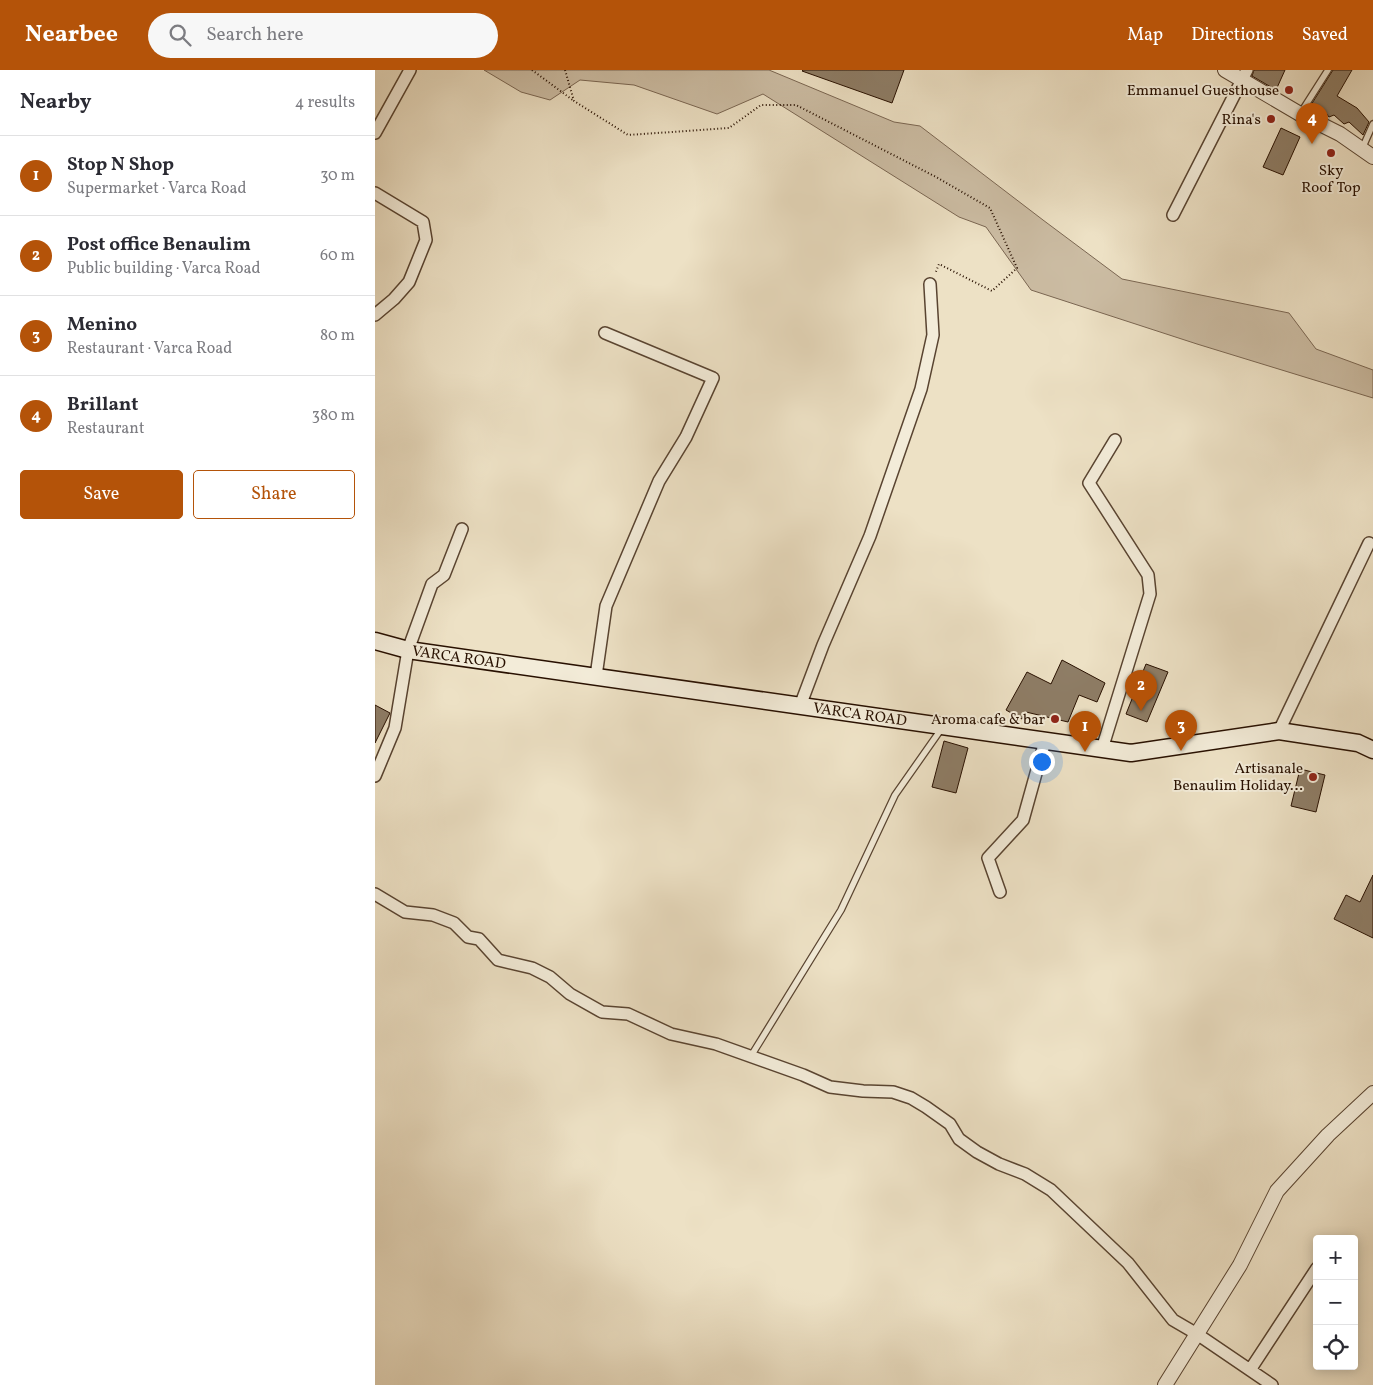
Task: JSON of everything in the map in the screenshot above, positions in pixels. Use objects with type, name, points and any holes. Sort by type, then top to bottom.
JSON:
[{"type":"main road","name":"VARCA ROAD","points":[[375,641],[408,650],[1131,754],[1279,730],[1358,743],[1373,750]]},
{"type":"street","points":[[375,133],[410,70]]},
{"type":"street","points":[[1225,70],[1245,75],[1300,114],[1340,134],[1367,153]]},
{"type":"street","points":[[1173,215],[1245,75]]},
{"type":"street","points":[[375,193],[423,222],[427,240],[409,282],[394,299],[375,314]]},
{"type":"street","points":[[800,706],[823,645],[870,536],[921,389],[933,335],[930,284]]},
{"type":"street","points":[[596,676],[606,606],[659,481],[686,437],[713,378],[605,333]]},
{"type":"street","points":[[1102,749],[1150,594],[1148,575],[1089,482],[1115,440]]},
{"type":"street","points":[[375,776],[395,728],[408,650],[432,584],[444,575],[462,529]]},
{"type":"street","points":[[1279,730],[1369,543]]},
{"type":"street","points":[[1000,892],[988,858],[1023,820],[1045,741]]},
{"type":"street","points":[[375,894],[405,912],[433,915],[454,923],[468,937],[479,939],[498,960],[532,968],[549,977],[570,994],[602,1012],[628,1014],[671,1034],[716,1044],[803,1075],[830,1087],[893,1092],[911,1098],[951,1124],[959,1139],[977,1152],[999,1164],[1025,1174],[1051,1190],[1129,1263],[1173,1320],[1197,1334],[1271,1385]]},
{"type":"street","points":[[1165,1385],[1240,1265],[1277,1191],[1328,1135],[1373,1094]]},
{"type":"street","points":[[1250,1370],[1313,1274]]},
{"type":"lane","points":[[1300,114],[1328,70]]},
{"type":"lane","points":[[1367,153],[1373,124]]},
{"type":"lane","points":[[751,1057],[841,910],[895,795],[944,726]]},
{"type":"path","points":[[532,70],[574,101],[628,135],[729,128],[761,105],[797,105],[936,177],[989,208],[1017,268],[992,290],[939,264],[930,284]]},
{"type":"path","points":[[565,70],[574,101]]},
{"type":"shaded area","points":[[484,70],[769,70],[894,122],[920,126],[1122,279],[1289,313],[1316,349],[1373,370],[1373,398],[1197,344],[1031,290],[986,227],[959,217],[763,94],[717,114],[634,85],[580,80],[550,100],[521,92]]},
{"type":"building","points":[[803,70],[904,70],[892,103]]},
{"type":"building","points":[[1254,70],[1285,70],[1276,90],[1252,76]]},
{"type":"building","points":[[1333,70],[1352,70],[1337,96],[1357,108],[1369,122],[1363,135],[1349,122],[1344,124],[1334,115],[1329,117],[1322,108],[1316,111],[1311,105]]},
{"type":"building","points":[[1281,128],[1300,137],[1283,175],[1263,167]]},
{"type":"building","points":[[1062,660],[1105,683],[1097,702],[1079,695],[1068,722],[1026,712],[1022,719],[1006,710],[1027,672],[1051,684]]},
{"type":"building","points":[[1146,664],[1168,672],[1147,722],[1126,714]]},
{"type":"building","points":[[375,705],[390,713],[375,743]]},
{"type":"building","points":[[944,741],[968,748],[956,793],[932,787]]},
{"type":"building","points":[[1300,769],[1325,775],[1316,812],[1291,806]]},
{"type":"building","points":[[1373,875],[1373,938],[1334,919],[1346,895],[1360,902]]},
{"type":"place","name":"Emmanuel Guesthouse","points":[[1289,90]]},
{"type":"place","name":"Rina's","points":[[1271,119]]},
{"type":"place","name":"Brillant","points":[[1312,144]]},
{"type":"place","name":"Sky Roof Top","points":[[1331,153]]},
{"type":"place","name":"Post office Benaulim","points":[[1141,711]]},
{"type":"place","name":"Aroma cafe & bar","points":[[1055,719]]},
{"type":"place","name":"Menino","points":[[1181,751]]},
{"type":"place","name":"Stop N Shop","points":[[1085,752]]},
{"type":"place","name":"Artisanale Benaulim Holiday…","points":[[1313,777]]}]
